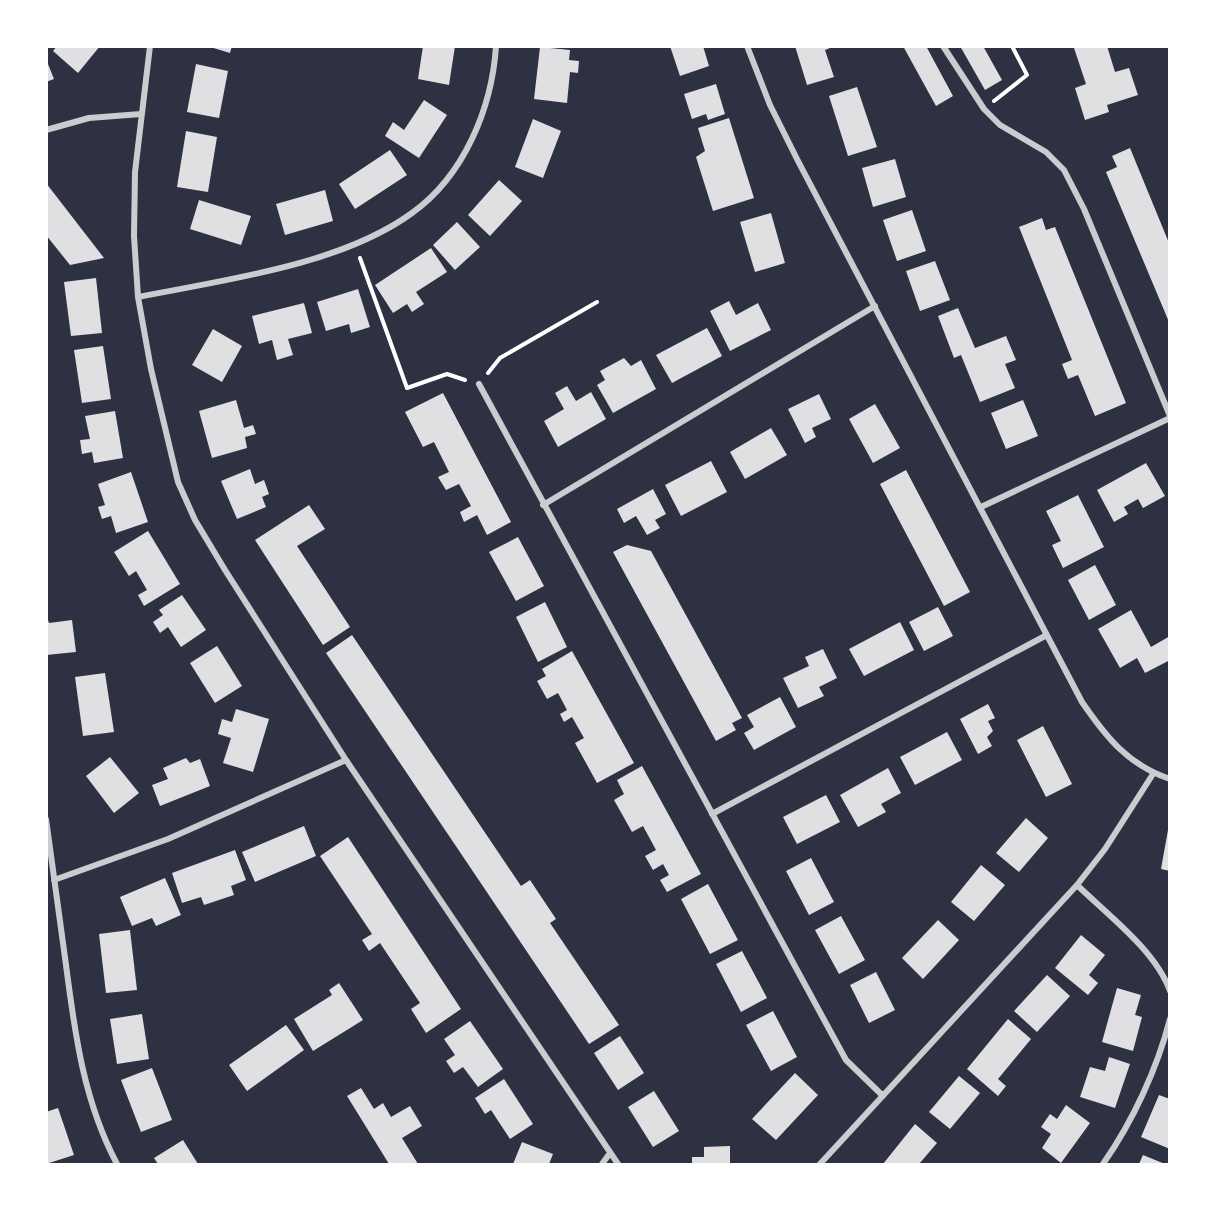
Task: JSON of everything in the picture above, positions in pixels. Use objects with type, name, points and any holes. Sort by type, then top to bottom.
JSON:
[{"type":"street","points":[[150,46],[135,172],[134,236],[138,297],[165,437],[178,482],[195,520],[346,760],[475,948],[618,1164]]},
{"type":"street","points":[[138,297],[266,271],[355,243],[413,213],[449,176],[477,129],[487,104],[494,75],[496,46]]},
{"type":"street","points":[[747,46],[770,105],[981,507],[1045,636],[1103,733],[1126,758],[1153,774],[1170,779]]},
{"type":"street","points":[[943,46],[984,110],[1000,125],[1046,152],[1064,170],[1084,209],[1170,417],[981,507]]},
{"type":"street","points":[[46,130],[89,118],[141,114]]},
{"type":"street","points":[[543,505],[875,306]]},
{"type":"street","points":[[479,384],[846,1060],[883,1096]]},
{"type":"street","points":[[712,814],[1045,636]]},
{"type":"street","points":[[54,880],[168,839],[346,760]]},
{"type":"street","points":[[820,1164],[1077,885],[1105,849],[1153,774]]},
{"type":"street","points":[[46,819],[75,1035],[85,1085],[102,1136],[117,1164]]},
{"type":"street","points":[[1077,885],[1151,958],[1164,975],[1170,991]]},
{"type":"street","points":[[1104,1164],[1134,1112],[1164,1040],[1170,1018]]},
{"type":"street","points":[[602,1164],[610,1153]]},
{"type":"path","points":[[984,110],[1027,75],[1012,46]]},
{"type":"path","points":[[355,243],[406,388],[447,374],[479,384],[500,358],[597,302]]},
{"type":"building","points":[[57,46],[100,46],[78,73],[53,51]]},
{"type":"building","points":[[207,46],[232,46],[230,53]]},
{"type":"building","points":[[423,46],[455,46],[449,85],[418,79]]},
{"type":"building","points":[[670,46],[703,46],[709,66],[680,76]]},
{"type":"building","points":[[795,46],[835,46],[825,50],[834,77],[807,85]]},
{"type":"building","points":[[903,46],[926,46],[953,96],[936,106]]},
{"type":"building","points":[[960,46],[983,46],[1002,80],[985,90]]},
{"type":"building","points":[[1107,46],[1115,72],[1129,68],[1138,95],[1107,105],[1109,112],[1085,120],[1075,88],[1086,84],[1074,48]]},
{"type":"building","points":[[540,47],[570,50],[569,60],[579,61],[578,73],[570,72],[567,103],[534,99]]},
{"type":"building","points":[[46,59],[54,79],[46,82]]},
{"type":"building","points":[[196,64],[228,71],[219,118],[187,112]]},
{"type":"building","points":[[716,84],[725,114],[708,120],[706,114],[692,119],[684,94]]},
{"type":"building","points":[[857,87],[877,147],[848,156],[829,96]]},
{"type":"building","points":[[424,100],[447,115],[419,158],[385,136],[393,122],[404,130]]},
{"type":"building","points":[[729,118],[754,198],[713,211],[696,157],[705,151],[698,128]]},
{"type":"building","points":[[533,119],[561,131],[543,178],[515,167]]},
{"type":"building","points":[[186,131],[217,137],[208,192],[177,187]]},
{"type":"building","points":[[1130,148],[1169,243],[1169,322],[1106,172],[1117,167],[1112,156]]},
{"type":"building","points":[[390,150],[407,175],[355,209],[339,184]]},
{"type":"building","points":[[895,159],[906,197],[873,207],[862,168]]},
{"type":"building","points":[[499,180],[522,201],[490,236],[468,215]]},
{"type":"building","points":[[46,183],[104,258],[70,265],[46,235]]},
{"type":"building","points":[[325,190],[333,221],[285,235],[276,204]]},
{"type":"building","points":[[199,200],[251,216],[241,245],[190,229]]},
{"type":"building","points":[[912,210],[926,251],[897,261],[883,220]]},
{"type":"building","points":[[771,213],[785,263],[755,272],[740,222]]},
{"type":"building","points":[[1042,218],[1046,230],[1055,227],[1126,403],[1095,416],[1078,375],[1068,379],[1062,364],[1072,360],[1019,227]]},
{"type":"building","points":[[457,222],[480,247],[455,270],[433,245]]},
{"type":"building","points":[[431,248],[447,272],[416,292],[424,304],[412,312],[407,304],[393,313],[375,285]]},
{"type":"building","points":[[935,261],[950,300],[920,311],[906,271]]},
{"type":"building","points":[[96,278],[102,333],[71,336],[64,282]]},
{"type":"building","points":[[358,289],[370,327],[351,333],[349,324],[326,331],[317,302]]},
{"type":"building","points":[[729,301],[736,315],[758,303],[771,330],[730,351],[710,311]]},
{"type":"building","points":[[304,303],[312,333],[288,339],[293,355],[277,360],[272,340],[259,344],[252,316]]},
{"type":"building","points":[[958,308],[975,348],[1006,336],[1016,360],[1005,364],[1015,388],[980,402],[961,355],[954,358],[938,316]]},
{"type":"building","points":[[707,328],[722,356],[672,383],[656,355]]},
{"type":"building","points":[[213,329],[242,346],[222,382],[192,365]]},
{"type":"building","points":[[103,346],[111,399],[82,403],[74,350]]},
{"type":"building","points":[[624,358],[631,366],[641,360],[656,389],[613,413],[597,385],[605,380],[600,371]]},
{"type":"building","points":[[567,386],[576,401],[591,392],[606,419],[558,447],[544,421],[564,409],[555,393]]},
{"type":"building","points":[[443,393],[511,522],[487,535],[477,515],[464,522],[460,512],[471,506],[459,484],[446,490],[438,477],[449,472],[434,442],[423,447],[405,412]]},
{"type":"building","points":[[819,394],[831,419],[812,428],[816,437],[805,443],[788,409]]},
{"type":"building","points":[[236,400],[244,428],[253,425],[256,434],[245,437],[247,448],[212,458],[199,411]]},
{"type":"building","points":[[1023,400],[1038,436],[1006,449],[991,413]]},
{"type":"building","points":[[875,404],[900,448],[873,463],[849,419]]},
{"type":"building","points":[[115,411],[123,458],[94,463],[92,452],[82,454],[80,440],[90,439],[85,416]]},
{"type":"building","points":[[771,428],[787,455],[745,479],[730,452]]},
{"type":"building","points":[[711,461],[727,492],[681,516],[665,485]]},
{"type":"building","points":[[1146,463],[1165,496],[1143,508],[1138,499],[1124,507],[1128,514],[1114,522],[1097,490]]},
{"type":"building","points":[[250,469],[255,484],[264,480],[269,494],[262,497],[266,507],[237,519],[221,481]]},
{"type":"building","points":[[906,470],[970,592],[944,606],[880,484]]},
{"type":"building","points":[[131,472],[148,522],[116,533],[111,516],[102,519],[98,507],[105,505],[98,484]]},
{"type":"building","points":[[653,489],[666,514],[655,520],[660,528],[647,535],[636,516],[624,523],[617,509]]},
{"type":"building","points":[[1078,495],[1104,547],[1063,568],[1052,545],[1061,541],[1046,511]]},
{"type":"building","points":[[309,505],[325,529],[297,546],[350,627],[323,645],[255,540]]},
{"type":"building","points":[[148,531],[180,584],[144,606],[138,595],[147,590],[136,571],[129,576],[114,552]]},
{"type":"building","points":[[518,537],[544,586],[516,601],[489,552]]},
{"type":"building","points":[[627,545],[651,551],[742,718],[732,723],[736,730],[716,741],[613,552]]},
{"type":"building","points":[[1095,565],[1116,605],[1089,620],[1068,580]]},
{"type":"building","points":[[182,595],[206,630],[181,647],[168,627],[160,633],[153,622],[163,615],[159,610]]},
{"type":"building","points":[[545,602],[567,647],[538,662],[516,617]]},
{"type":"building","points":[[938,607],[953,636],[924,651],[909,622]]},
{"type":"building","points":[[1131,610],[1151,647],[1170,636],[1170,660],[1145,673],[1137,658],[1120,668],[1098,629]]},
{"type":"building","points":[[46,614],[49,623],[72,620],[76,652],[46,655]]},
{"type":"building","points":[[900,622],[914,650],[864,676],[849,649]]},
{"type":"building","points":[[352,635],[521,886],[530,880],[556,919],[550,923],[619,1025],[589,1044],[326,653]]},
{"type":"building","points":[[217,646],[242,686],[215,703],[190,663]]},
{"type":"building","points":[[823,649],[837,678],[819,687],[824,696],[798,708],[783,678],[809,666],[805,657]]},
{"type":"building","points":[[572,651],[634,763],[597,783],[575,743],[584,738],[572,717],[564,722],[560,714],[567,710],[558,693],[547,699],[537,681],[546,676],[542,669]]},
{"type":"building","points":[[105,673],[114,732],[83,736],[75,677]]},
{"type":"building","points":[[780,697],[796,727],[754,750],[744,733],[754,727],[747,715]]},
{"type":"building","points":[[988,704],[995,718],[988,721],[993,731],[987,737],[992,746],[978,754],[960,719]]},
{"type":"building","points":[[236,709],[269,719],[253,772],[223,763],[231,738],[218,734],[222,719],[232,722]]},
{"type":"building","points":[[1043,726],[1072,784],[1046,797],[1017,740]]},
{"type":"building","points":[[947,732],[962,760],[915,785],[900,757]]},
{"type":"building","points":[[110,757],[139,793],[114,813],[86,776]]},
{"type":"building","points":[[186,758],[190,763],[200,759],[210,786],[160,806],[152,785],[168,779],[163,768]]},
{"type":"building","points":[[642,766],[701,874],[667,892],[660,880],[669,875],[663,864],[653,870],[645,856],[656,850],[643,826],[632,832],[614,800],[624,794],[617,780]]},
{"type":"building","points":[[888,768],[901,793],[881,804],[886,812],[858,827],[840,795]]},
{"type":"building","points":[[826,795],[840,822],[797,844],[783,817]]},
{"type":"building","points":[[1026,818],[1048,838],[1019,872],[996,853]]},
{"type":"building","points":[[304,826],[316,856],[255,882],[242,852]]},
{"type":"building","points":[[1168,830],[1170,830],[1170,871],[1161,869]]},
{"type":"building","points":[[348,837],[461,1009],[426,1033],[411,1009],[420,1003],[380,943],[369,951],[362,940],[372,934],[320,856]]},
{"type":"building","points":[[235,850],[246,880],[231,886],[234,895],[204,905],[201,897],[182,903],[172,873]]},
{"type":"building","points":[[811,858],[834,902],[809,915],[786,871]]},
{"type":"building","points":[[981,865],[1005,885],[974,921],[951,902]]},
{"type":"building","points":[[165,878],[181,915],[156,926],[152,918],[132,926],[120,897]]},
{"type":"building","points":[[708,884],[738,940],[710,954],[681,899]]},
{"type":"building","points":[[841,916],[865,960],[839,974],[815,930]]},
{"type":"building","points":[[938,920],[959,940],[923,979],[902,958]]},
{"type":"building","points":[[130,930],[137,990],[106,993],[99,934]]},
{"type":"building","points":[[1081,935],[1105,955],[1089,975],[1098,983],[1088,995],[1055,968]]},
{"type":"building","points":[[742,951],[767,998],[741,1012],[716,964]]},
{"type":"building","points":[[876,972],[895,1010],[869,1023],[850,985]]},
{"type":"building","points":[[1047,975],[1070,996],[1037,1032],[1014,1011]]},
{"type":"building","points":[[339,983],[363,1020],[313,1051],[294,1019],[332,995],[329,990]]},
{"type":"building","points":[[1117,988],[1141,995],[1135,1015],[1142,1017],[1133,1051],[1102,1042]]},
{"type":"building","points":[[773,1011],[797,1057],[771,1071],[746,1025]]},
{"type":"building","points":[[142,1014],[149,1059],[117,1064],[110,1019]]},
{"type":"building","points":[[1008,1019],[1031,1039],[998,1079],[1006,1086],[998,1096],[967,1069]]},
{"type":"building","points":[[470,1021],[503,1069],[478,1087],[463,1067],[454,1073],[446,1061],[455,1055],[444,1039]]},
{"type":"building","points":[[286,1025],[304,1050],[247,1091],[229,1065]]},
{"type":"building","points":[[620,1036],[644,1073],[618,1090],[594,1053]]},
{"type":"building","points":[[1109,1057],[1130,1064],[1115,1108],[1080,1097],[1090,1067],[1105,1071]]},
{"type":"building","points":[[152,1068],[172,1120],[141,1132],[121,1080]]},
{"type":"building","points":[[795,1073],[818,1095],[776,1140],[752,1119]]},
{"type":"building","points":[[959,1076],[980,1093],[950,1129],[929,1112]]},
{"type":"building","points":[[504,1079],[533,1124],[510,1139],[491,1110],[485,1114],[475,1098]]},
{"type":"building","points":[[361,1088],[374,1109],[383,1103],[391,1117],[410,1106],[422,1126],[402,1138],[418,1164],[389,1164],[347,1096]]},
{"type":"building","points":[[654,1091],[679,1131],[653,1147],[628,1107]]},
{"type":"building","points":[[1159,1095],[1170,1099],[1170,1149],[1141,1137]]},
{"type":"building","points":[[1066,1105],[1090,1123],[1061,1163],[1042,1148],[1051,1134],[1041,1127],[1050,1114],[1057,1119]]},
{"type":"building","points":[[58,1108],[74,1155],[46,1164],[46,1112]]},
{"type":"building","points":[[915,1124],[937,1143],[919,1164],[883,1164]]},
{"type":"building","points":[[183,1140],[198,1164],[158,1164],[154,1158]]},
{"type":"building","points":[[522,1142],[553,1154],[549,1164],[513,1164]]},
{"type":"building","points":[[730,1146],[730,1164],[692,1164],[692,1157],[704,1157],[704,1147]]},
{"type":"building","points":[[1143,1155],[1165,1164],[1139,1164]]}]
